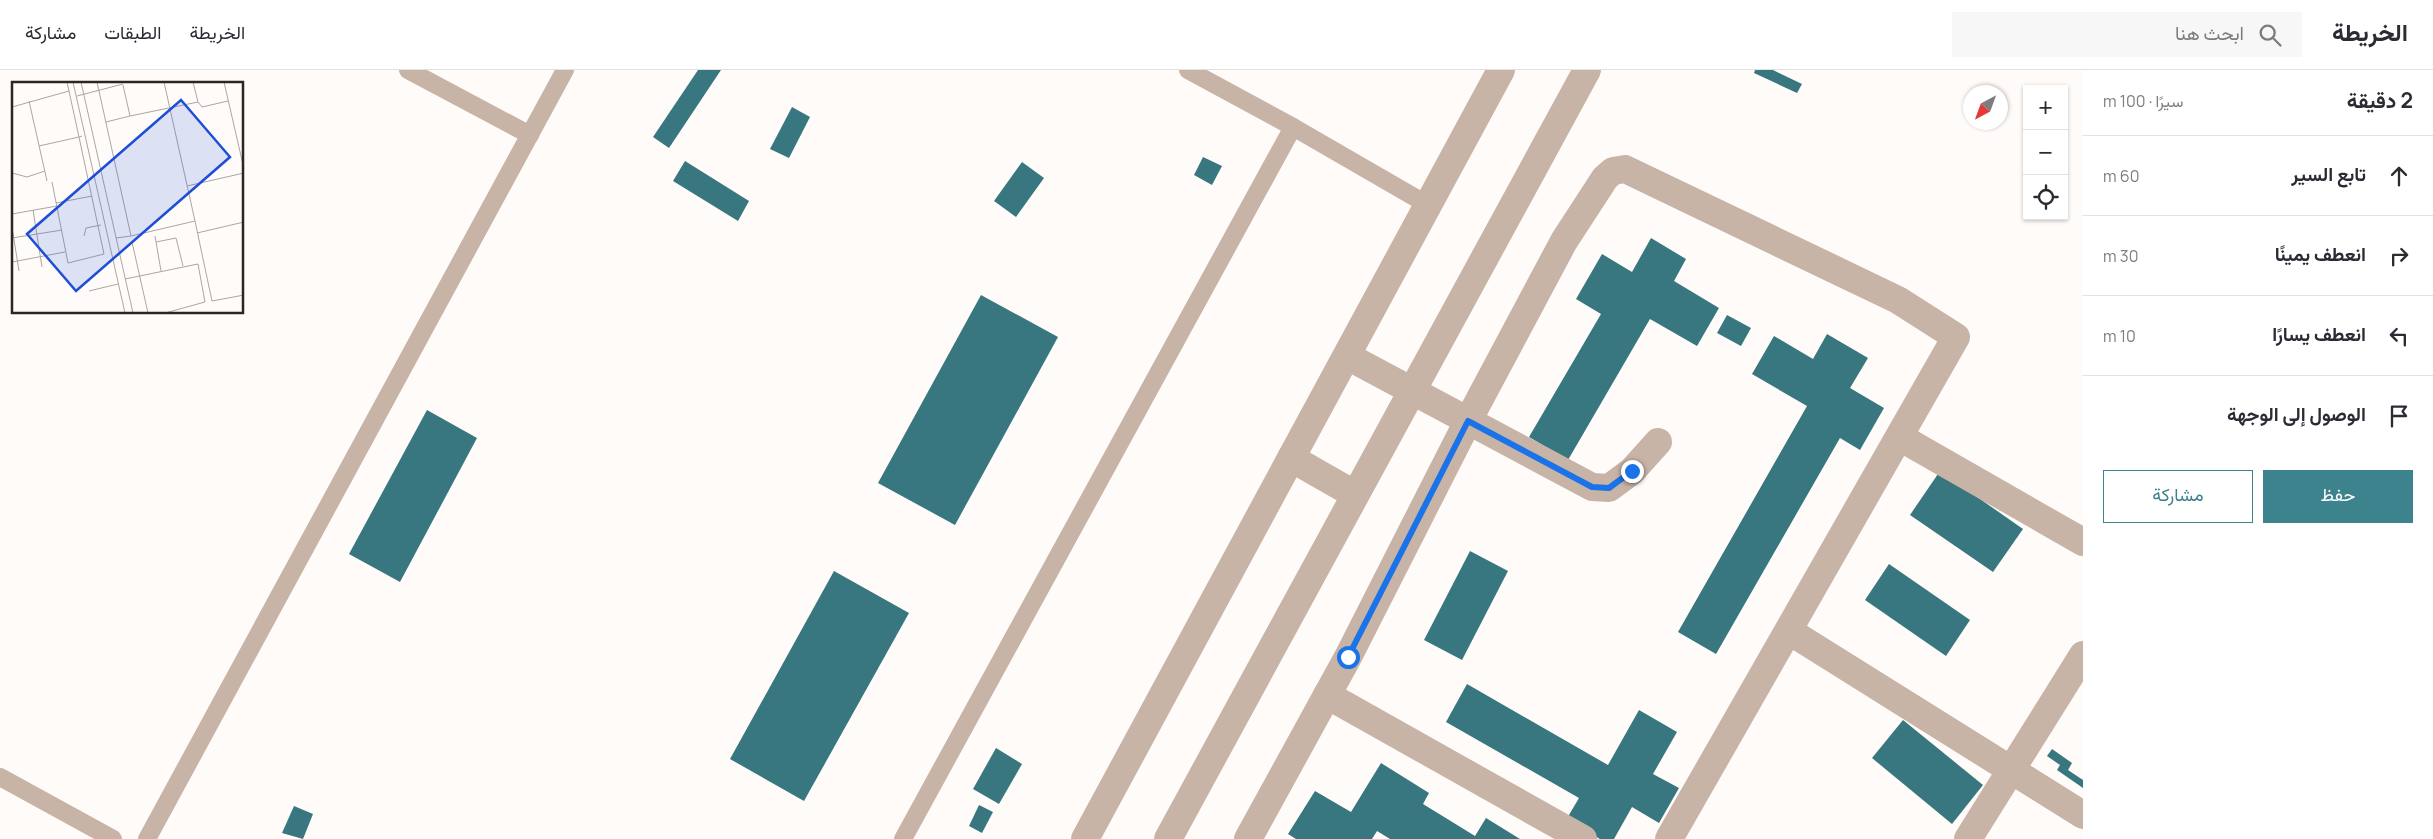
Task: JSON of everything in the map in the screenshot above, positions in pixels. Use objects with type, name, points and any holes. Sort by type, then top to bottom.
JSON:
[{"type":"street","points":[[1085,839],[1501,70]]},
{"type":"street","points":[[1168,839],[1410,391],[1587,70]]},
{"type":"street","points":[[1248,839],[1327,695],[1468,421],[1564,241],[1595,190],[1612,171],[1625,168],[1898,300],[1956,337],[1669,839]]},
{"type":"street","points":[[1346,356],[1592,487],[1609,488],[1632,471],[1658,442]]},
{"type":"street","points":[[1910,443],[2083,542]]},
{"type":"street","points":[[1291,458],[1354,494]]},
{"type":"street","points":[[1788,631],[2083,815]]},
{"type":"street","points":[[1968,839],[2083,655]]},
{"type":"street","points":[[1327,695],[1582,839]]},
{"type":"lane","points":[[408,70],[530,135]]},
{"type":"lane","points":[[147,839],[565,70]]},
{"type":"lane","points":[[1188,70],[1293,127],[1428,205]]},
{"type":"lane","points":[[902,839],[1293,127]]},
{"type":"lane","points":[[0,776],[113,839]]},
{"type":"building","points":[[698,70],[721,70],[669,148],[653,137]]},
{"type":"building","points":[[1755,70],[1773,70],[1802,84],[1797,93],[1754,73]]},
{"type":"building","points":[[792,107],[810,117],[789,158],[770,149]]},
{"type":"building","points":[[1203,157],[1222,166],[1212,185],[1194,175]]},
{"type":"building","points":[[685,161],[749,201],[738,221],[673,181]]},
{"type":"building","points":[[1022,162],[1044,178],[1016,217],[994,201]]},
{"type":"building","points":[[1651,238],[1686,259],[1674,281],[1719,308],[1697,346],[1650,319],[1568,460],[1529,437],[1601,314],[1576,299],[1602,254],[1632,272]]},
{"type":"building","points":[[981,295],[1058,337],[955,525],[878,483]]},
{"type":"building","points":[[1727,315],[1751,328],[1741,346],[1717,333]]},
{"type":"building","points":[[1827,334],[1868,358],[1850,388],[1884,408],[1860,450],[1840,438],[1716,654],[1678,632],[1807,406],[1752,374],[1774,336],[1813,359]]},
{"type":"building","points":[[427,410],[477,438],[400,582],[349,554]]},
{"type":"building","points":[[1940,471],[2023,529],[1993,572],[1910,515]]},
{"type":"building","points":[[1470,551],[1508,571],[1462,660],[1424,640]]},
{"type":"building","points":[[1889,564],[1970,620],[1946,656],[1865,600]]},
{"type":"building","points":[[834,571],[909,613],[804,801],[730,759]]},
{"type":"building","points":[[1467,684],[1608,765],[1639,710],[1677,732],[1653,774],[1679,788],[1659,823],[1632,807],[1614,839],[1600,839],[1566,820],[1579,798],[1446,722]]},
{"type":"building","points":[[1903,720],[1983,785],[1952,824],[1872,758]]},
{"type":"building","points":[[996,748],[1022,764],[999,804],[973,789]]},
{"type":"building","points":[[2052,749],[2072,763],[2068,770],[2083,780],[2083,788],[2057,770],[2060,765],[2047,756]]},
{"type":"building","points":[[1381,763],[1429,793],[1423,804],[1475,836],[1486,818],[1520,839],[1390,839],[1377,831],[1372,839],[1296,839],[1288,834],[1315,791],[1351,812]]},
{"type":"building","points":[[979,805],[993,812],[982,833],[969,826]]},
{"type":"building","points":[[294,806],[313,814],[303,839],[282,833]]},
{"type":"route","points":[[1348,657],[1468,421],[1592,487],[1609,488],[1632,471]]}]
